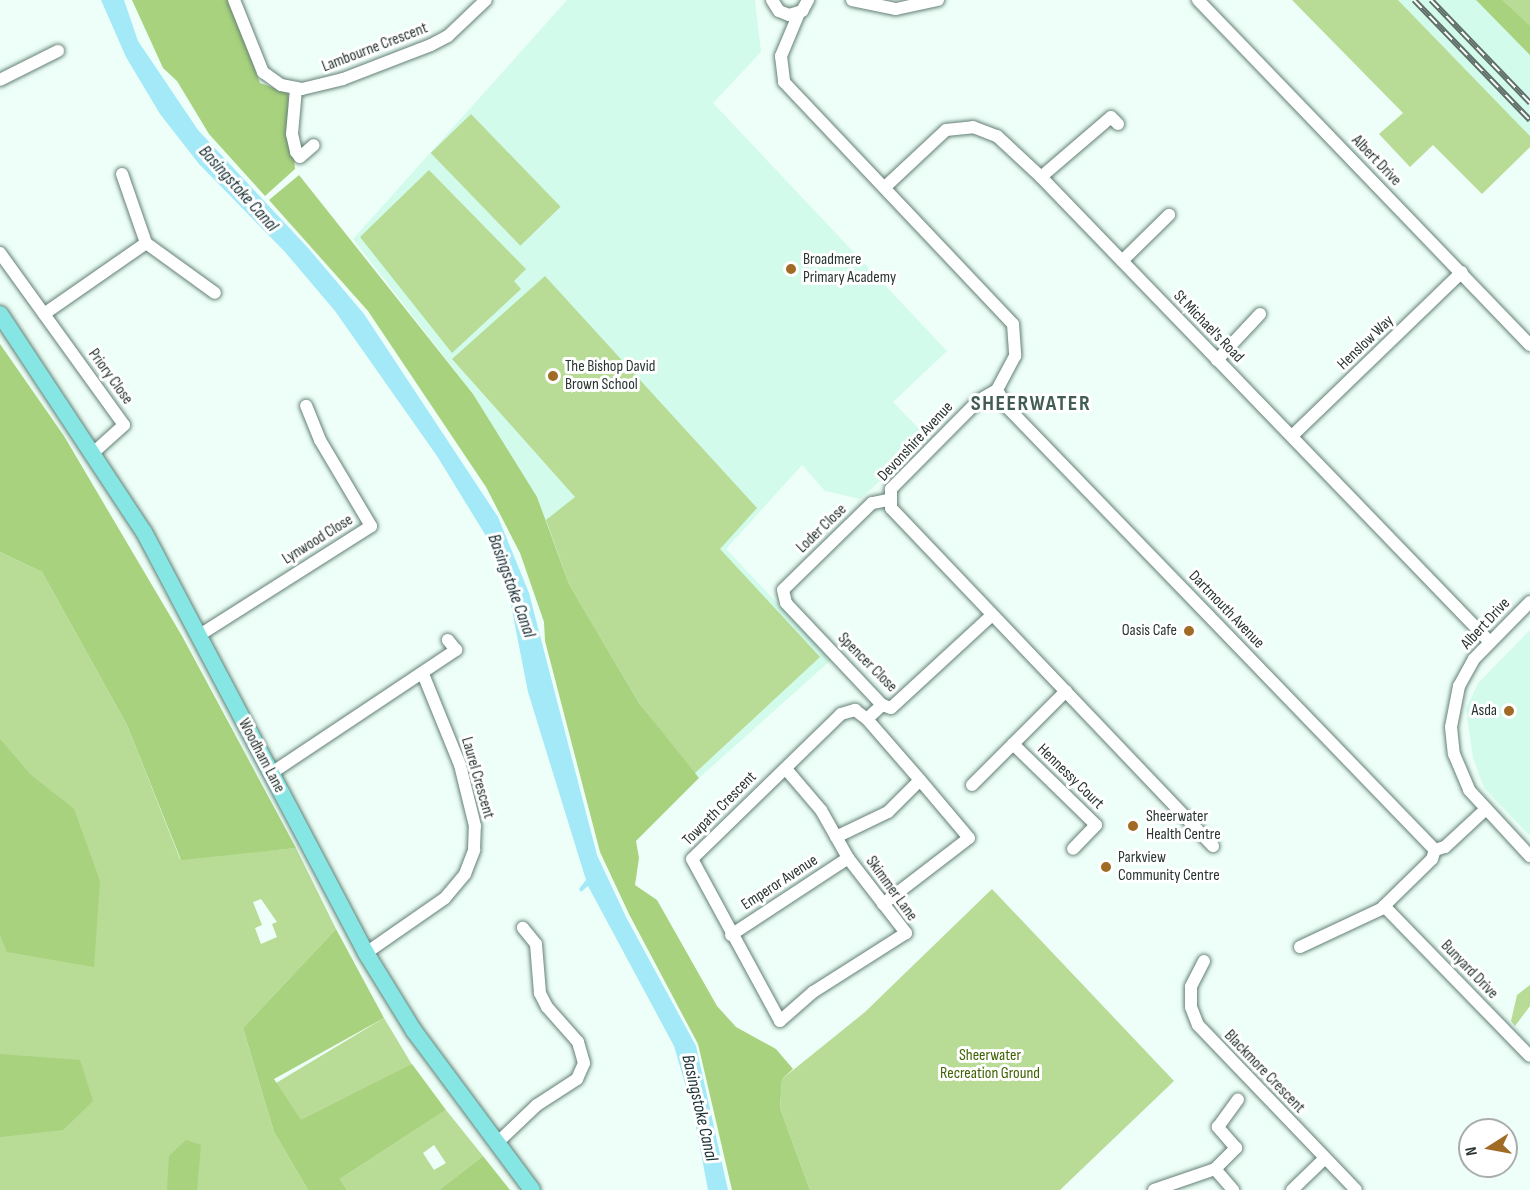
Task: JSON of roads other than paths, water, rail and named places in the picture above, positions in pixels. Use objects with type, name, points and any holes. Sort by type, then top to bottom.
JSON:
[{"type":"main road","name":"Woodham Lane","points":[[0,314],[144,532],[366,953],[414,1031],[532,1190]]},
{"type":"street","points":[[234,0],[263,72],[281,85],[296,89],[292,134],[296,152],[300,157],[314,146]]},
{"type":"street","name":"Lambourne Crescent","points":[[296,89],[332,83],[431,45],[455,29],[486,0]]},
{"type":"street","points":[[772,0],[785,15],[799,13]]},
{"type":"street","name":"Devonshire Avenue","points":[[785,42],[799,13],[809,0]]},
{"type":"street","points":[[852,0],[896,9],[938,0]]},
{"type":"street","name":"Albert Drive","points":[[1198,0],[1530,345]]},
{"type":"street","name":"Devonshire Avenue","points":[[785,15],[785,42],[780,67],[784,82],[885,186],[1013,324],[1015,356],[997,390],[978,401],[891,489],[888,500],[891,508],[991,616],[1066,691],[1213,846]]},
{"type":"street","points":[[0,80],[58,51]]},
{"type":"street","points":[[1041,177],[1111,117],[1118,124]]},
{"type":"street","name":"St Michael's Road","points":[[885,186],[938,134],[964,126],[984,129],[997,136],[1041,177],[1489,641]]},
{"type":"street","points":[[122,174],[146,243],[215,293]]},
{"type":"street","points":[[1122,261],[1169,215]]},
{"type":"street","points":[[44,314],[146,243]]},
{"type":"street","name":"Priory Close","points":[[0,253],[124,425],[93,453]]},
{"type":"street","name":"Henslow Way","points":[[1292,436],[1462,272]]},
{"type":"street","points":[[1216,360],[1260,314]]},
{"type":"street","name":"Dartmouth Avenue","points":[[997,390],[1014,414],[1435,850]]},
{"type":"street","name":"Lynwood Close","points":[[198,636],[371,526],[320,440],[306,406]]},
{"type":"street","name":"Loder Close","points":[[783,590],[872,503],[888,500]]},
{"type":"street","name":"Spencer Close","points":[[783,590],[786,603],[882,705],[896,706],[991,616]]},
{"type":"street","name":"Albert Drive","points":[[1530,602],[1489,641],[1459,687],[1451,727],[1462,778],[1486,809],[1530,856]]},
{"type":"street","points":[[270,774],[456,650],[448,640]]},
{"type":"street","name":"Laurel Crescent","points":[[366,953],[445,898],[465,874],[474,850],[475,826],[460,765],[423,674]]},
{"type":"street","points":[[1013,744],[1066,691]]},
{"type":"street","points":[[882,705],[867,719],[969,838],[883,904]]},
{"type":"street","name":"Towpath Crescent","points":[[780,1022],[692,859],[847,710],[867,719]]},
{"type":"street","name":"Hennessy Court","points":[[972,785],[1013,744],[1096,825],[1072,849]]},
{"type":"street","name":"Skimmer Lane","points":[[780,1022],[813,992],[906,933],[848,858],[821,810],[786,769]]},
{"type":"street","points":[[836,837],[888,812],[920,780]]},
{"type":"street","points":[[1300,947],[1383,907],[1432,859],[1435,850],[1445,847],[1486,809]]},
{"type":"street","name":"Emperor Avenue","points":[[731,935],[848,858]]},
{"type":"street","name":"Bunyard Drive","points":[[1383,907],[1530,1056]]},
{"type":"street","points":[[496,1144],[537,1105],[577,1079],[584,1063],[578,1042],[547,1007],[540,993],[536,944],[523,928]]},
{"type":"street","name":"Blackmore Crescent","points":[[1204,961],[1191,987],[1196,1023],[1356,1190]]},
{"type":"street","points":[[1154,1190],[1215,1168],[1236,1148],[1218,1127],[1238,1100]]},
{"type":"street","points":[[1292,1190],[1325,1158]]},
{"type":"street","points":[[1215,1168],[1233,1190]]},
{"type":"water","name":"Basingstoke Canal","points":[[101,0],[124,0],[138,41],[198,130],[309,249],[364,314],[498,517],[529,593],[597,855],[626,917],[696,1046],[728,1190],[708,1190],[693,1111],[674,1046],[588,886],[581,892],[579,889],[586,880],[528,692],[510,600],[486,536],[437,456],[335,311],[285,252],[199,164],[160,114],[126,57]]},
{"type":"railway","points":[[1414,0],[1530,120]]},
{"type":"railway","points":[[1431,0],[1530,103]]},
{"type":"place","name":"Broadmere Primary Academy","points":[[791,269]]},
{"type":"place","name":"The Bishop David Brown School","points":[[553,376]]},
{"type":"place","name":"Oasis Cafe","points":[[1189,631]]},
{"type":"place","name":"Asda","points":[[1509,711]]},
{"type":"place","name":"Sheerwater Health Centre","points":[[1133,826]]},
{"type":"place","name":"Parkview Community Centre","points":[[1106,867]]},
{"type":"district","name":"SHEERWATER","points":[[1031,404]]},
{"type":"park label","name":"Sheerwater Recreation Ground","points":[[990,1065]]}]
